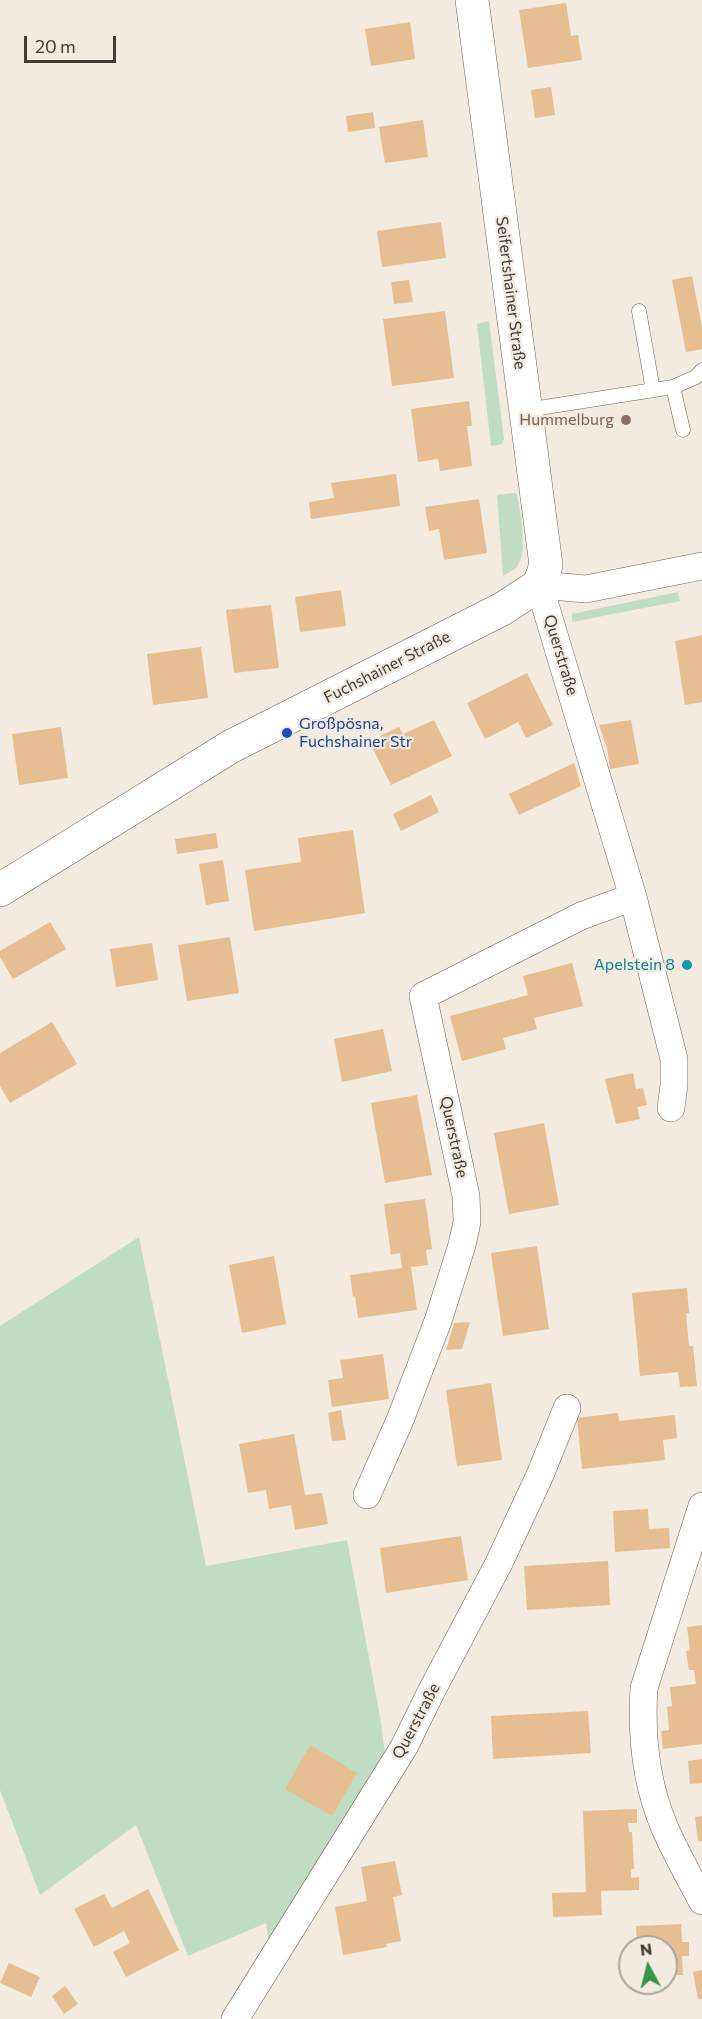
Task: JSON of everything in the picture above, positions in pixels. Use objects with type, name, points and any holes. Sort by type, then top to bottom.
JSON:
[{"type":"street","name":"Seifertshainer Straße","points":[[472,0],[546,565],[538,585]]},
{"type":"street","points":[[538,585],[586,589],[702,566]]},
{"type":"street","name":"Fuchshainer Straße","points":[[0,890],[230,747],[502,609],[538,585]]},
{"type":"street","name":"Querstraße","points":[[538,585],[633,897],[675,1059],[671,1108]]},
{"type":"street","name":"Querstraße","points":[[367,1495],[400,1420],[434,1332],[462,1245],[467,1222],[466,1196],[423,996],[581,916],[633,897]]},
{"type":"street","name":"Querstraße","points":[[235,2019],[404,1747],[500,1563],[540,1475],[567,1408]]},
{"type":"street","points":[[702,1506],[644,1688],[642,1715],[653,1792],[663,1824],[702,1901]]},
{"type":"lane","points":[[639,311],[653,390]]},
{"type":"lane","points":[[526,410],[674,387],[696,377],[702,370]]},
{"type":"lane","points":[[674,387],[683,430]]},
{"type":"green space","points":[[489,321],[504,439],[502,444],[491,446],[477,324]]},
{"type":"green space","points":[[517,494],[520,510],[521,559],[517,567],[503,576],[497,495]]},
{"type":"green space","points":[[678,592],[680,601],[572,622],[572,614]]},
{"type":"green space","points":[[139,1237],[206,1566],[347,1540],[381,1722],[385,1756],[269,1944],[266,1923],[188,1956],[136,1825],[40,1895],[0,1790],[0,1326]]},
{"type":"building","points":[[566,3],[571,36],[578,35],[582,60],[528,68],[519,10]]},
{"type":"building","points":[[410,22],[415,59],[371,66],[365,29]]},
{"type":"building","points":[[551,87],[555,115],[535,118],[531,90]]},
{"type":"building","points":[[373,112],[375,128],[348,132],[346,116]]},
{"type":"building","points":[[423,120],[428,157],[385,163],[379,127]]},
{"type":"building","points":[[441,222],[446,258],[382,267],[377,231]]},
{"type":"building","points":[[692,276],[702,327],[702,349],[686,352],[672,280]]},
{"type":"building","points":[[409,280],[413,302],[394,304],[391,282]]},
{"type":"building","points":[[445,311],[454,378],[392,386],[383,319]]},
{"type":"building","points":[[469,401],[472,426],[467,426],[472,466],[440,471],[438,459],[418,462],[411,409]]},
{"type":"building","points":[[396,474],[400,506],[311,519],[309,502],[334,498],[331,483]]},
{"type":"building","points":[[479,499],[487,553],[444,560],[439,529],[429,531],[425,507]]},
{"type":"building","points":[[341,590],[346,626],[300,632],[295,597]]},
{"type":"building","points":[[271,605],[279,668],[234,673],[226,610]]},
{"type":"building","points":[[702,635],[702,702],[685,705],[675,641]]},
{"type":"building","points":[[201,647],[208,698],[153,705],[147,654]]},
{"type":"building","points":[[527,673],[553,725],[526,738],[518,722],[485,739],[467,703]]},
{"type":"building","points":[[434,720],[452,756],[391,785],[373,749],[384,744],[380,736],[399,727],[403,734]]},
{"type":"building","points":[[631,720],[639,764],[610,769],[607,748],[599,725]]},
{"type":"building","points":[[61,727],[68,778],[19,785],[12,734]]},
{"type":"building","points":[[574,763],[581,786],[519,815],[509,794]]},
{"type":"building","points":[[431,795],[439,812],[401,831],[393,814]]},
{"type":"building","points":[[353,830],[365,913],[254,931],[245,870],[301,862],[298,838]]},
{"type":"building","points":[[216,833],[218,848],[177,854],[175,839]]},
{"type":"building","points":[[223,860],[229,901],[206,905],[199,864]]},
{"type":"building","points":[[50,922],[66,949],[13,979],[0,957],[0,951]]},
{"type":"building","points":[[230,937],[239,993],[187,1001],[178,945]]},
{"type":"building","points":[[152,943],[158,980],[116,987],[110,949]]},
{"type":"building","points":[[572,963],[583,1006],[534,1018],[537,1029],[503,1038],[506,1049],[462,1061],[450,1016],[528,995],[523,976]]},
{"type":"building","points":[[52,1022],[77,1064],[10,1103],[0,1086],[0,1053]]},
{"type":"building","points":[[383,1029],[392,1071],[342,1082],[334,1039]]},
{"type":"building","points":[[633,1073],[636,1089],[643,1088],[647,1105],[637,1107],[640,1119],[616,1124],[605,1079]]},
{"type":"building","points":[[417,1095],[432,1175],[385,1183],[371,1103]]},
{"type":"building","points":[[544,1123],[559,1205],[509,1214],[494,1133]]},
{"type":"building","points":[[425,1199],[432,1249],[426,1250],[428,1265],[411,1267],[417,1310],[358,1318],[350,1275],[402,1268],[400,1253],[391,1255],[384,1204]]},
{"type":"building","points":[[537,1246],[549,1329],[503,1336],[491,1253]]},
{"type":"building","points":[[274,1256],[286,1324],[242,1333],[229,1265]]},
{"type":"building","points":[[687,1288],[689,1313],[686,1313],[689,1346],[693,1346],[697,1386],[680,1387],[678,1372],[640,1376],[632,1293]]},
{"type":"building","points":[[470,1322],[462,1349],[446,1350],[454,1323]]},
{"type":"building","points":[[383,1354],[389,1399],[332,1407],[328,1380],[343,1378],[340,1360]]},
{"type":"building","points":[[491,1383],[502,1460],[457,1466],[446,1390]]},
{"type":"building","points":[[341,1410],[346,1440],[332,1441],[328,1413]]},
{"type":"building","points":[[618,1413],[619,1421],[675,1415],[677,1438],[663,1440],[665,1460],[582,1469],[577,1418]]},
{"type":"building","points":[[294,1434],[305,1495],[322,1493],[328,1524],[295,1530],[291,1505],[269,1509],[266,1490],[248,1493],[239,1444]]},
{"type":"building","points":[[648,1509],[649,1529],[669,1528],[670,1548],[615,1552],[613,1511]]},
{"type":"building","points":[[461,1536],[468,1580],[386,1593],[380,1548]]},
{"type":"building","points":[[608,1561],[610,1605],[527,1610],[524,1566]]},
{"type":"building","points":[[702,1625],[702,1744],[663,1749],[661,1731],[669,1730],[667,1707],[672,1706],[670,1687],[696,1684],[694,1670],[689,1670],[686,1651],[690,1650],[687,1627]]},
{"type":"building","points":[[588,1711],[591,1753],[493,1759],[491,1716]]},
{"type":"building","points":[[310,1745],[357,1773],[332,1816],[285,1789]]},
{"type":"building","points":[[702,1759],[702,1783],[690,1784],[688,1761]]},
{"type":"building","points":[[637,1809],[637,1823],[628,1823],[629,1832],[632,1832],[634,1869],[631,1869],[631,1878],[639,1877],[639,1890],[601,1891],[602,1915],[553,1917],[552,1893],[586,1892],[583,1811]]},
{"type":"building","points":[[702,1816],[702,1841],[698,1841],[695,1817]]},
{"type":"building","points":[[395,1861],[402,1895],[393,1897],[401,1941],[386,1944],[387,1947],[343,1955],[335,1907],[367,1901],[361,1867]]},
{"type":"building","points":[[148,1889],[179,1950],[126,1977],[113,1952],[130,1943],[124,1931],[94,1947],[74,1909],[104,1894],[112,1908]]},
{"type":"building","points":[[681,1924],[682,1942],[689,1942],[689,1956],[682,1956],[683,1975],[678,1975],[678,1935],[636,1935],[636,1926]]},
{"type":"building","points":[[9,1963],[40,1977],[31,1997],[0,1983]]},
{"type":"building","points":[[702,1970],[702,1999],[698,1999],[693,1972]]},
{"type":"building","points":[[65,1986],[78,2004],[64,2014],[52,1996]]},
{"type":"place","name":"Hummelburg","points":[[626,420]]},
{"type":"place","name":"Großpösna, Fuchshainer Str","points":[[287,733]]},
{"type":"place","name":"Apelstein 8","points":[[687,965]]}]
